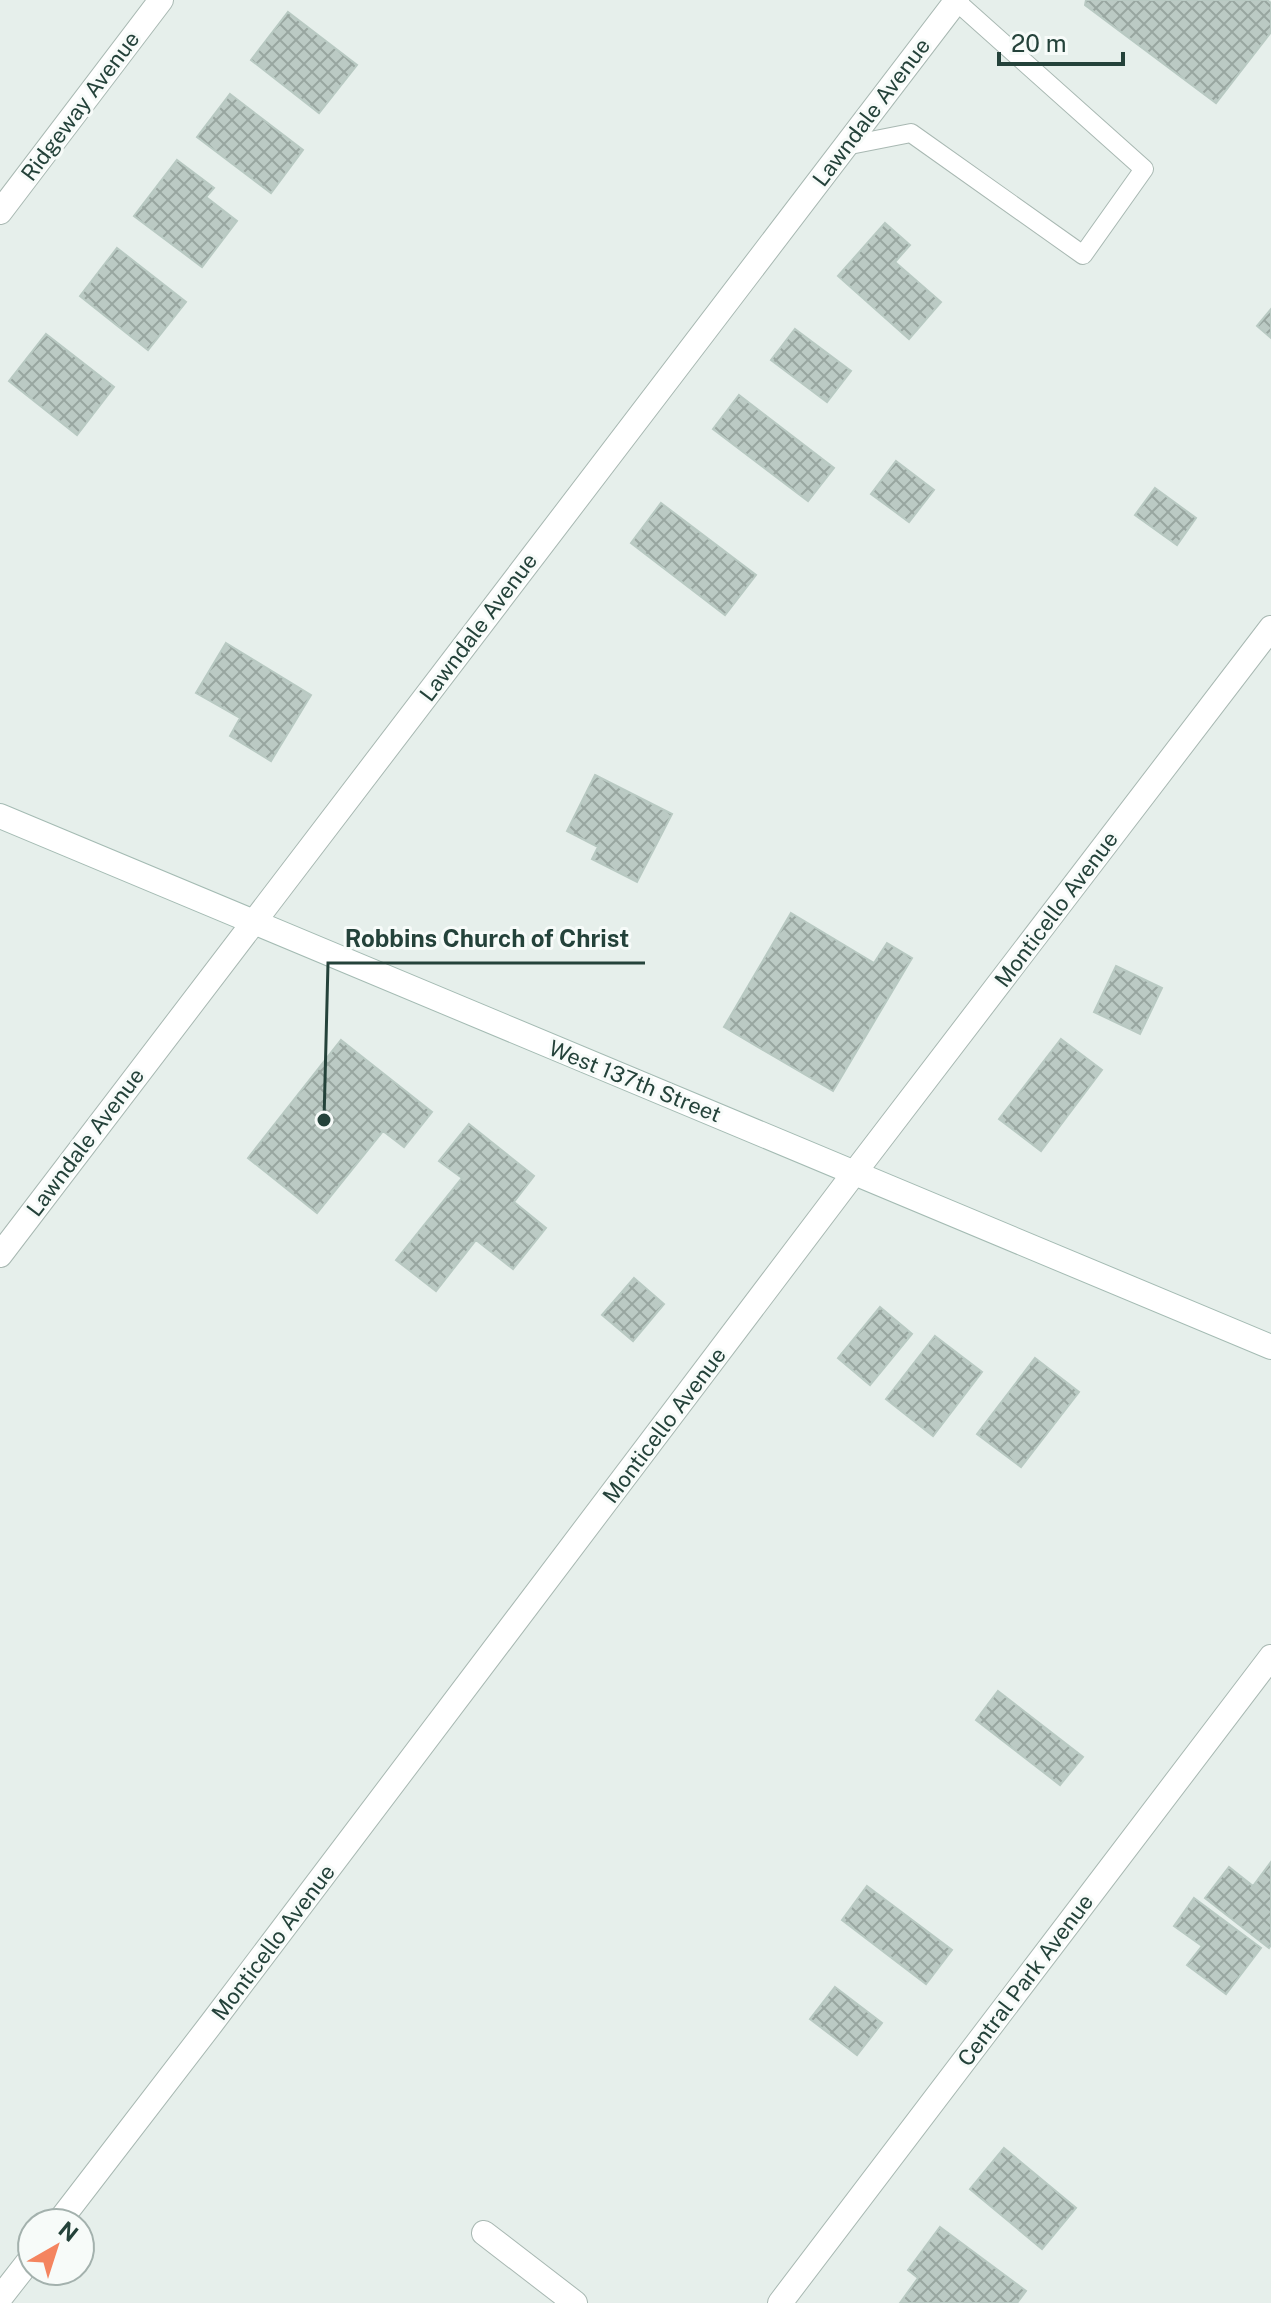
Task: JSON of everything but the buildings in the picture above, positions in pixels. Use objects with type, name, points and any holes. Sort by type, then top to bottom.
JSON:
[{"type":"street","name":"Ridgeway Avenue","points":[[0,212],[161,0]]},
{"type":"street","name":"Lawndale Avenue","points":[[0,1255],[956,0]]},
{"type":"street","name":"Monticello Avenue","points":[[70,2207],[1271,628]]},
{"type":"street","name":"West 137th Street","points":[[0,816],[1271,1347]]},
{"type":"street","name":"Central Park Avenue","points":[[780,2303],[1271,1657]]},
{"type":"street","points":[[484,2233],[575,2303]]},
{"type":"street","points":[[0,2298],[16,2278]]},
{"type":"lane","points":[[845,146],[911,133],[1083,255],[1144,169],[956,0]]},
{"type":"place","name":"Robbins Church of Christ","points":[[324,1120]]}]
